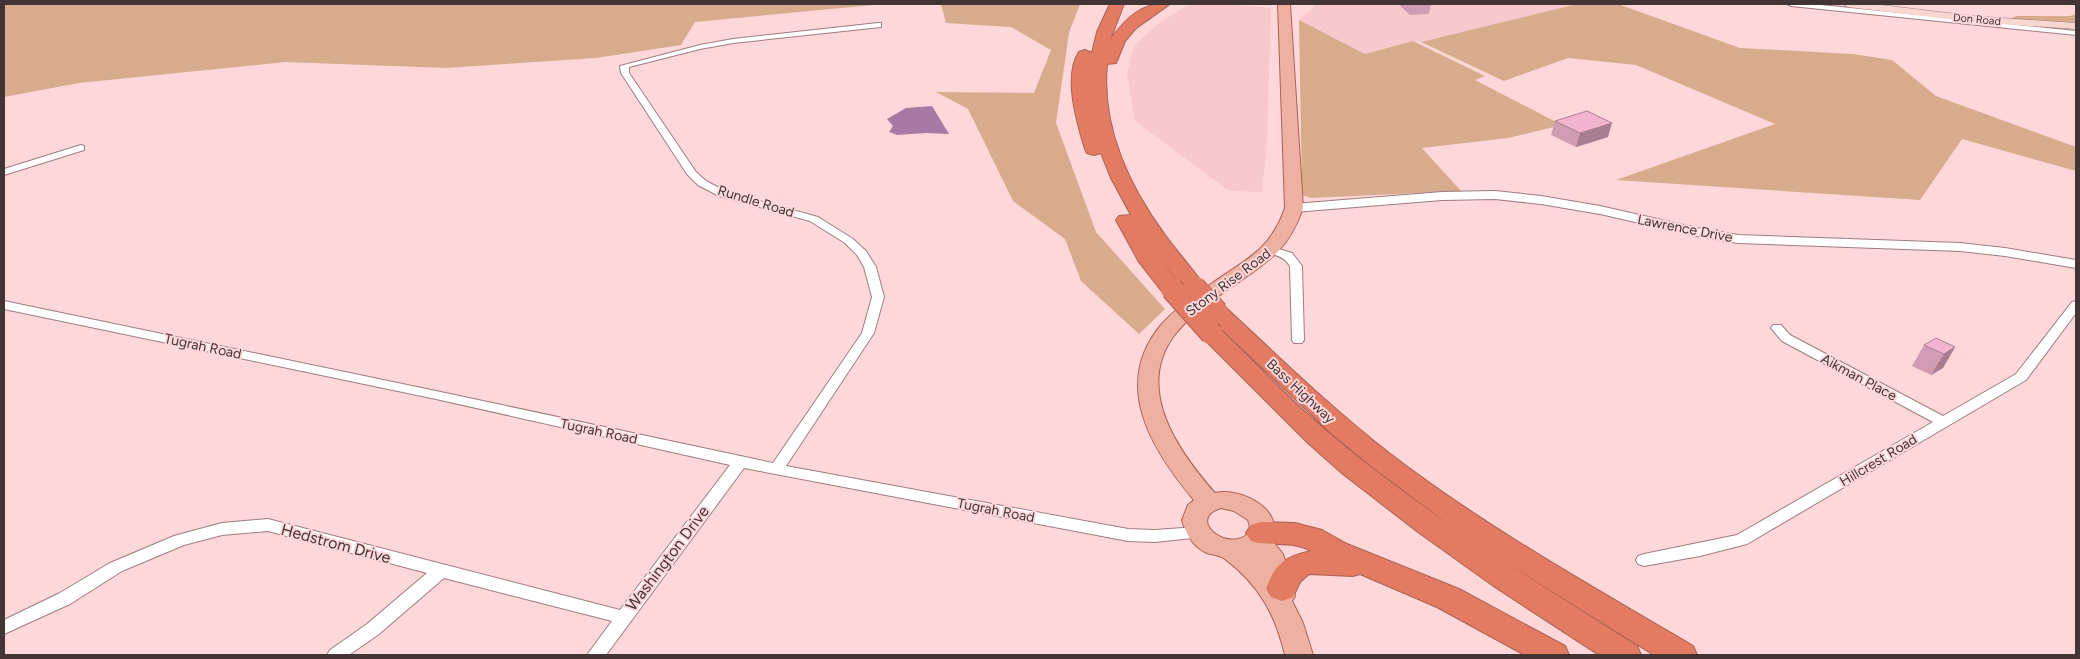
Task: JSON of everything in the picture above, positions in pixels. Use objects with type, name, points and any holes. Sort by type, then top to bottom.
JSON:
[{"type":"highway","name":"Bass Highway","points":[[1103,4],[1084,60],[1080,92],[1083,116],[1110,188],[1150,262],[1183,288],[1316,436],[1385,492],[1526,592],[1625,655]]},
{"type":"highway","name":"Bass Highway","points":[[1117,4],[1102,40],[1098,59],[1097,86],[1103,130],[1118,174],[1183,288]]},
{"type":"highway","points":[[1103,130],[1108,115],[1106,82],[1112,49],[1128,25],[1163,4]]},
{"type":"highway","name":"Bass Highway","points":[[1215,323],[1284,376],[1342,429],[1413,484],[1575,591],[1681,655]]},
{"type":"highway","points":[[1259,536],[1301,535],[1448,598],[1553,655]]},
{"type":"highway","points":[[1283,598],[1285,576],[1292,569],[1305,563],[1320,562],[1372,567]]},
{"type":"main road","name":"Don Road","points":[[1848,4],[2045,27],[2076,26]]},
{"type":"main road","name":"Stony Rise Road","points":[[1209,502],[1192,482],[1164,443],[1160,434],[1153,416],[1147,390],[1150,364],[1161,339],[1177,320],[1272,250],[1289,227],[1294,208],[1286,5]]},
{"type":"main road","points":[[1259,536],[1246,547],[1230,549],[1211,544],[1197,533],[1194,525],[1196,513],[1209,502],[1233,501],[1249,508],[1260,519],[1259,536],[1270,554],[1299,655]]},
{"type":"main road","points":[[1230,549],[1283,598]]},
{"type":"street","points":[[1791,4],[2045,27],[2076,33]]},
{"type":"street","name":"Rundle Road","points":[[777,468],[868,333],[878,297],[870,268],[862,253],[849,241],[814,219],[723,194],[697,179],[625,73],[624,66],[700,47],[733,41],[878,25]]},
{"type":"street","points":[[4,172],[81,148]]},
{"type":"street","name":"Lawrence Drive","points":[[1294,208],[1442,196],[1494,195],[1600,210],[1696,232],[1738,239],[1960,247],[2005,252],[2076,264]]},
{"type":"street","points":[[1272,250],[1288,255],[1296,266],[1298,340]]},
{"type":"street","name":"Hillcrest Road","points":[[1644,560],[1700,550],[1741,540],[2021,377],[2076,304]]},
{"type":"street","name":"Tugrah Road","points":[[4,305],[429,394],[740,462],[1128,535],[1154,536],[1197,533]]},
{"type":"street","name":"Aikman Place","points":[[1777,328],[1786,338],[1943,422]]},
{"type":"street","name":"Washington Drive","points":[[596,655],[740,462]]},
{"type":"street","name":"Hedstrom Drive","points":[[4,627],[64,599],[116,567],[180,540],[222,529],[268,525],[296,531],[441,572],[623,617]]},
{"type":"street","points":[[336,655],[373,629],[441,572]]},
{"type":"shaded area","points":[[4,4],[883,4],[695,22],[681,45],[596,58],[446,68],[285,62],[79,83],[4,97]]},
{"type":"shaded area","points":[[941,4],[1080,4],[1069,33],[1056,123],[1096,232],[1165,309],[1139,334],[1081,281],[1065,239],[1013,201],[968,109],[936,92],[1034,93],[1051,50],[1011,27],[946,23]]},
{"type":"shaded area","points":[[1190,4],[1223,4],[1271,8],[1267,142],[1262,192],[1229,191],[1135,121],[1127,74],[1134,46],[1160,22]]},
{"type":"shaded area","points":[[1317,4],[1577,4],[1421,42],[1413,41],[1365,54],[1299,20]]},
{"type":"shaded area","points":[[1577,4],[1618,4],[1740,48],[1853,54],[1892,60],[1936,96],[2076,147],[2076,171],[1962,139],[1920,200],[1616,180],[1775,124],[1636,65],[1568,58],[1504,81],[1421,42]]},
{"type":"shaded area","points":[[2076,14],[2076,23],[2011,19],[2016,16],[2070,16]]},
{"type":"shaded area","points":[[1299,20],[1365,54],[1413,41],[1485,76],[1475,80],[1562,125],[1508,138],[1422,148],[1461,191],[1311,198],[1302,195]]},
{"type":"shaded area","points":[[932,106],[949,134],[897,135],[889,132],[893,126],[887,119],[906,108]]},
{"type":"building","points":[[1587,111],[1612,123],[1580,133],[1555,121]]},
{"type":"building","points":[[1936,338],[1955,347],[1944,354],[1924,345]]}]
